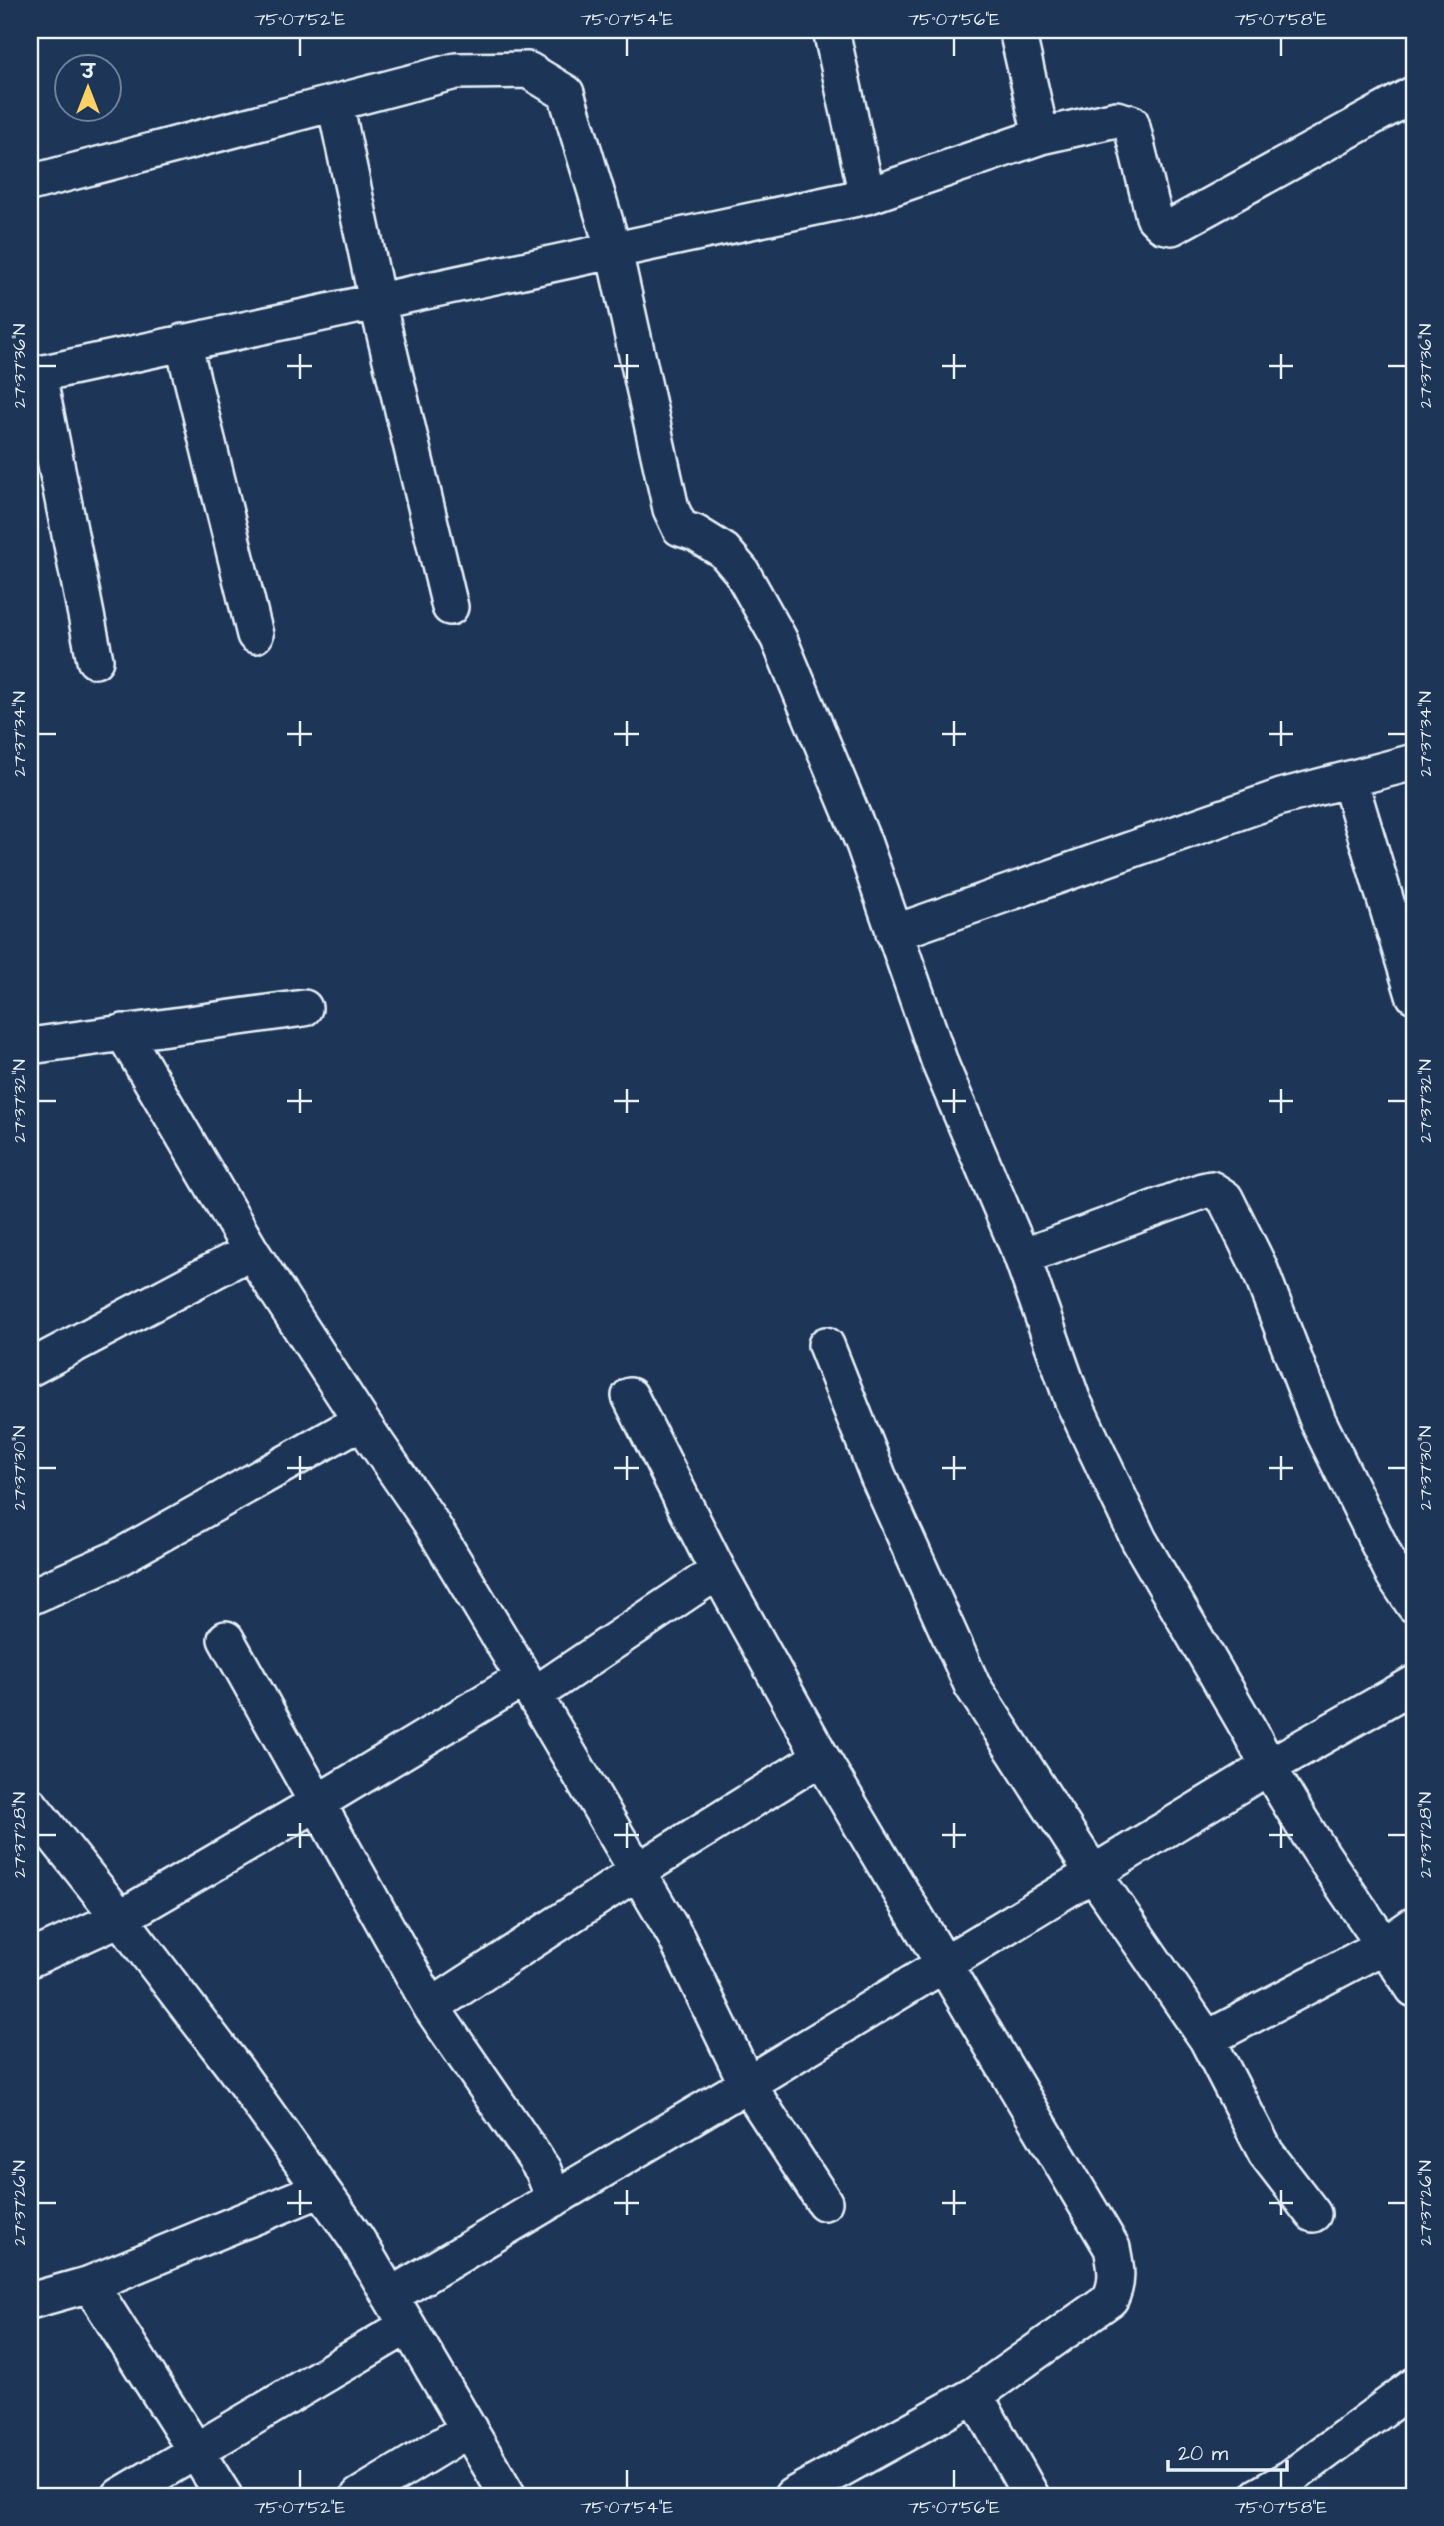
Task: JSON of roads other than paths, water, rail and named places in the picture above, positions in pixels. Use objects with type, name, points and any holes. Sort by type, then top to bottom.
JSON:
[{"type":"street","points":[[831,30],[867,196]]},
{"type":"street","points":[[1017,30],[1041,136]]},
{"type":"street","points":[[30,183],[456,71],[528,70],[566,93],[614,251],[671,509],[680,528],[695,533],[724,551],[741,571],[779,639],[864,844],[941,1066],[1022,1257],[1072,1399],[1139,1540],[1268,1767],[1314,1842],[1414,1989]]},
{"type":"street","points":[[95,660],[34,375],[867,196],[1041,136],[1116,119],[1132,123],[1154,217],[1161,225],[1171,227],[1414,94]]},
{"type":"street","points":[[335,103],[377,301],[450,607]]},
{"type":"street","points":[[183,342],[255,635]]},
{"type":"street","points":[[894,933],[1281,797],[1414,762]]},
{"type":"street","points":[[1349,779],[1414,995]]},
{"type":"street","points":[[30,1046],[304,1008]]},
{"type":"street","points":[[123,1032],[251,1251],[429,1520],[529,1686],[676,1937],[747,2084],[824,2202]]},
{"type":"street","points":[[1022,1257],[1202,1191],[1211,1189],[1225,1198],[1259,1267],[1318,1420],[1394,1575],[1414,1605]]},
{"type":"street","points":[[30,1368],[251,1251]]},
{"type":"street","points":[[827,1345],[878,1476],[972,1685],[1093,1873],[1207,2039],[1266,2153],[1313,2214]]},
{"type":"street","points":[[630,1396],[718,1571],[821,1757],[1112,2248],[1117,2272],[1116,2287],[1110,2299],[975,2395],[792,2496]]},
{"type":"street","points":[[30,1597],[116,1559],[361,1420]]},
{"type":"street","points":[[30,1959],[120,1918],[317,1803],[529,1686],[718,1571]]},
{"type":"street","points":[[226,1639],[431,2007],[543,2170],[554,2199]]},
{"type":"street","points":[[390,2296],[747,2084],[1268,1767],[1414,1684]]},
{"type":"street","points":[[431,2007],[638,1871],[821,1757]]},
{"type":"street","points":[[30,1805],[233,2066],[356,2238],[508,2496]]},
{"type":"street","points":[[1207,2039],[1385,1945],[1414,1925]]},
{"type":"street","points":[[30,2301],[90,2284],[321,2189]]},
{"type":"street","points":[[90,2284],[224,2496]]},
{"type":"street","points":[[120,2496],[407,2326]]},
{"type":"street","points":[[1258,2496],[1295,2487],[1414,2386]]},
{"type":"street","points":[[975,2395],[1031,2496]]},
{"type":"street","points":[[359,2496],[468,2429]]}]
